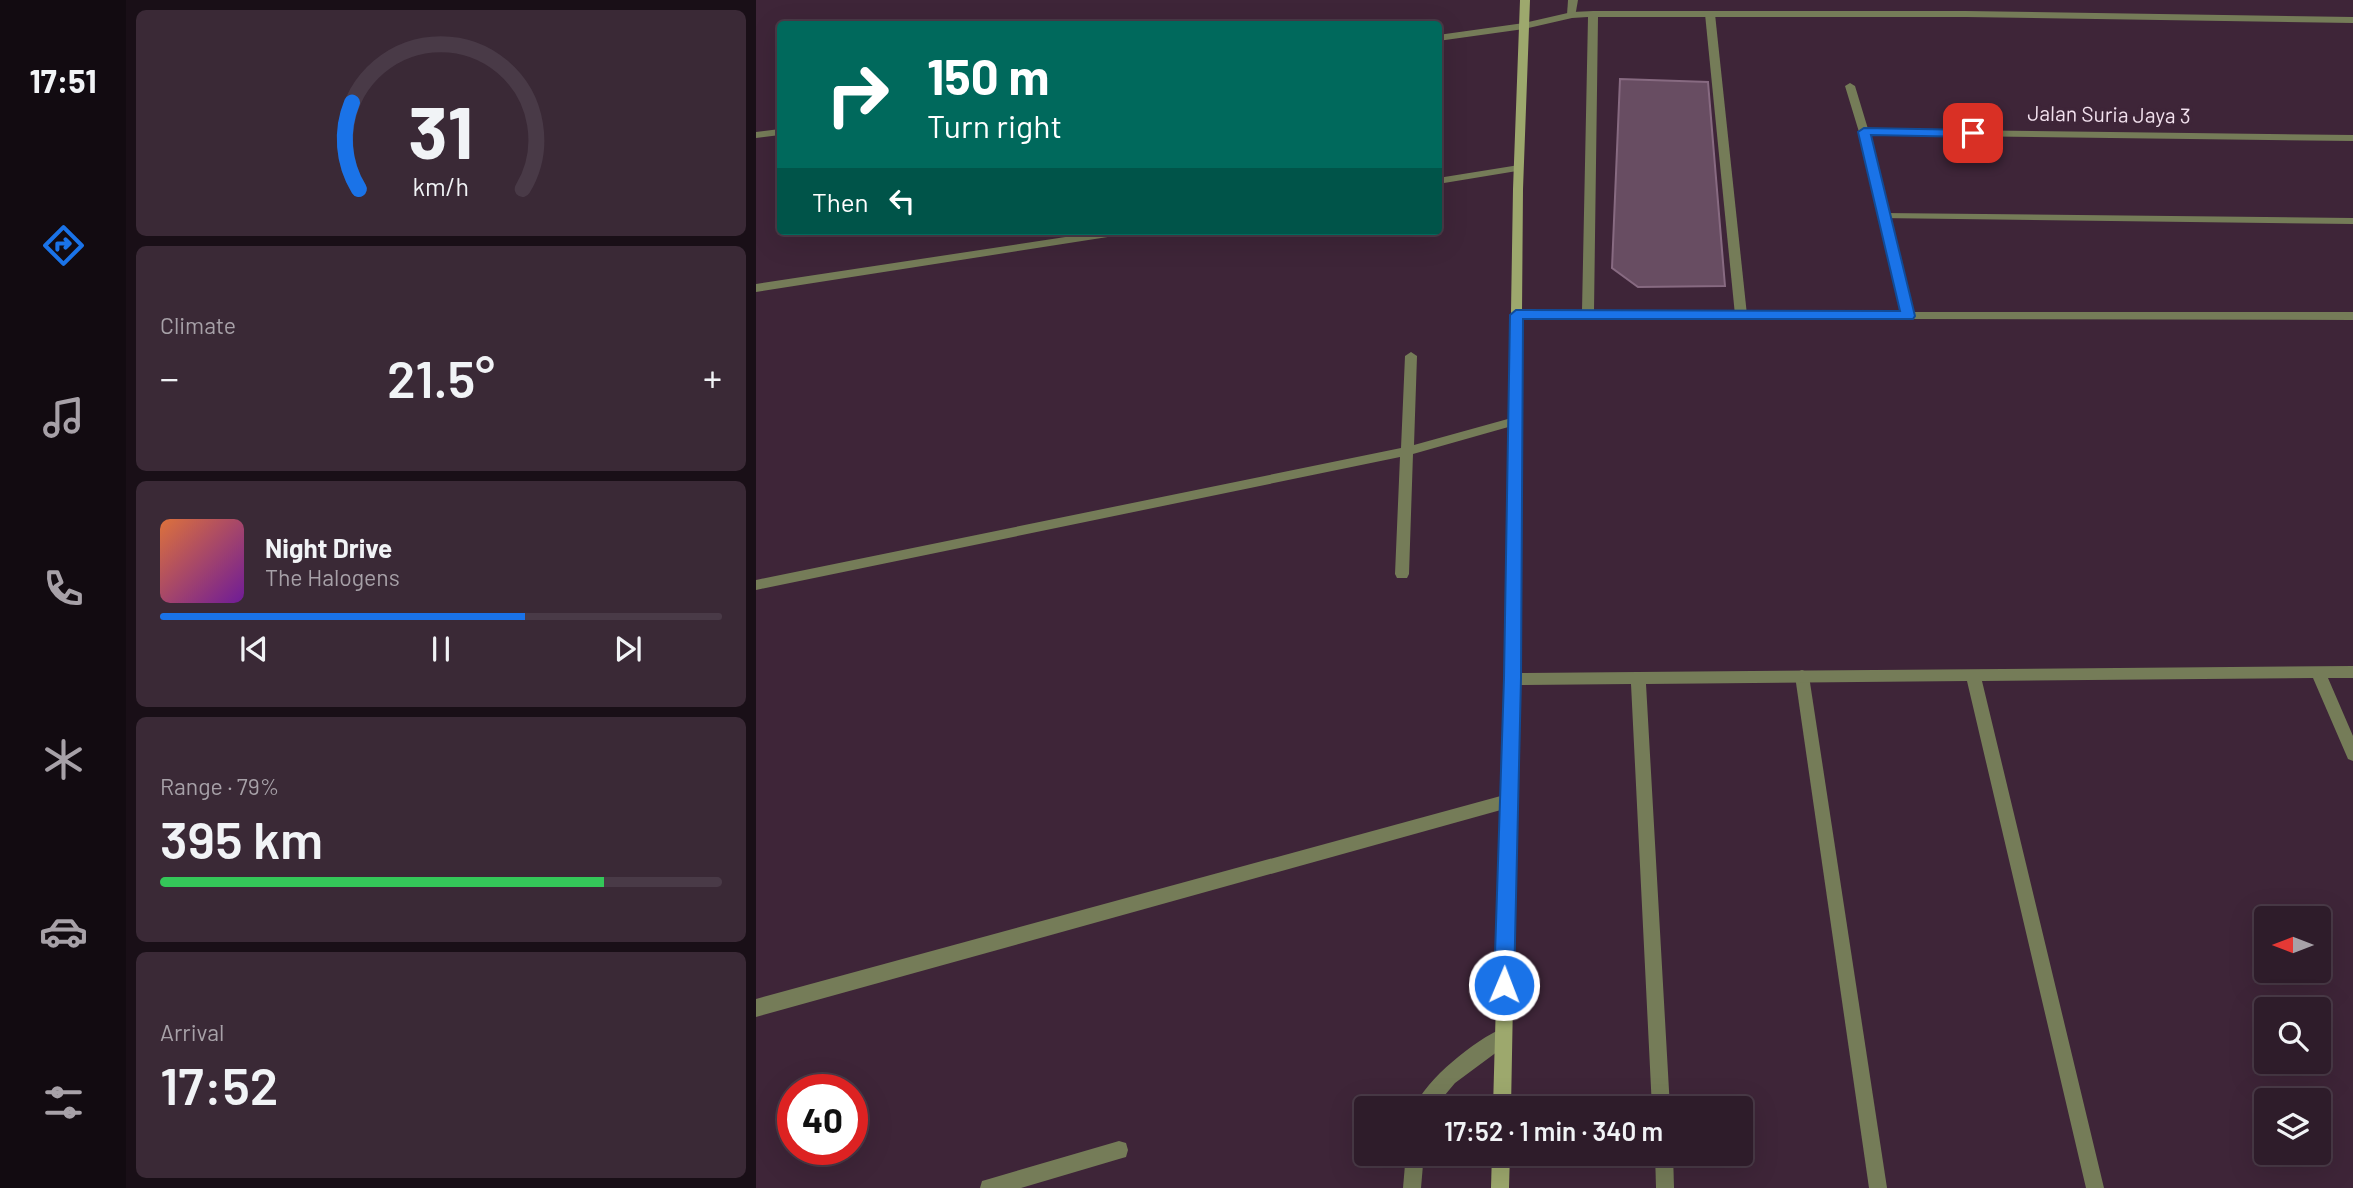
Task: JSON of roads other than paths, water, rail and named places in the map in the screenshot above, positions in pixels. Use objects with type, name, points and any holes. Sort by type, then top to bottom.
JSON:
[{"type":"street","points":[[1502,1096],[1512,678],[1519,168],[1525,0]]},
{"type":"street","points":[[1572,15],[1573,0]]},
{"type":"street","points":[[1961,2],[1966,14]]},
{"type":"street","points":[[1442,37],[1524,26],[1572,15],[1593,14],[1966,14],[2353,20]]},
{"type":"street","points":[[1588,315],[1593,14]]},
{"type":"street","points":[[1710,14],[1741,316]]},
{"type":"street","points":[[1850,86],[1864,132],[1908,316]]},
{"type":"street","points":[[756,135],[777,132]]},
{"type":"street","name":"Jalan Suria Jaya 3","points":[[1864,132],[2353,138]]},
{"type":"street","points":[[1442,180],[1519,168]]},
{"type":"street","points":[[1883,216],[2353,221]]},
{"type":"street","points":[[756,288],[1101,235]]},
{"type":"street","points":[[1516,315],[2353,316]]},
{"type":"street","points":[[1402,574],[1411,356]]},
{"type":"street","points":[[756,585],[1407,451],[1515,421]]},
{"type":"street","points":[[2318,673],[2353,754]]},
{"type":"street","points":[[1512,678],[2353,673]]},
{"type":"street","points":[[1973,675],[2095,1188]]},
{"type":"street","points":[[1802,676],[1878,1188]]},
{"type":"street","points":[[1639,677],[1660,1096]]},
{"type":"street","points":[[756,1008],[1508,801]]},
{"type":"street","points":[[1430,1096],[1449,1076],[1503,1037]]},
{"type":"street","points":[[989,1188],[1119,1150]]},
{"type":"street","points":[[1412,1188],[1414,1166]]},
{"type":"street","points":[[1500,1188],[1501,1166]]},
{"type":"street","points":[[1664,1166],[1665,1188]]}]
